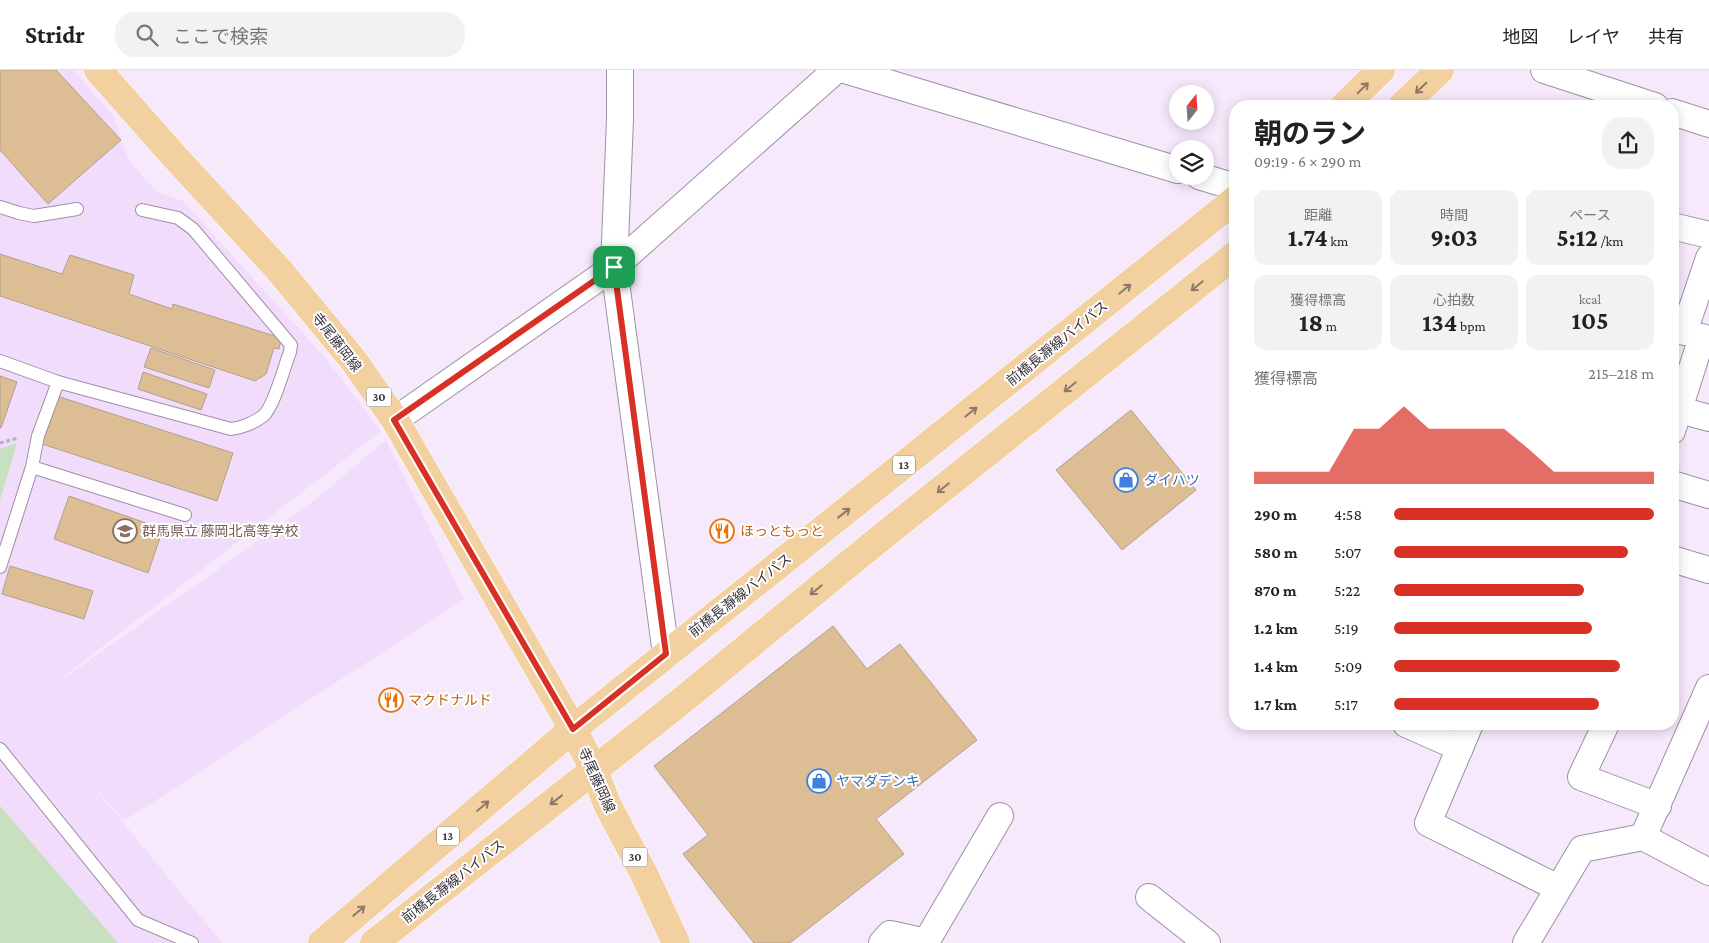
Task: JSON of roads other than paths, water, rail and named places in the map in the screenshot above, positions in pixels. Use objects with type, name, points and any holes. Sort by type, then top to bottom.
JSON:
[{"type":"main road","name":"寺尾藤岡線","points":[[98,70],[279,270],[354,361],[394,420],[573,729],[594,770],[607,804],[644,874],[676,943]]},
{"type":"main road","points":[[1350,100],[1381,70]]},
{"type":"main road","points":[[1408,100],[1440,70]]},
{"type":"main road","name":"前橋長瀞線バイパス","points":[[322,943],[573,729],[1229,205]]},
{"type":"main road","name":"前橋長瀞線バイパス","points":[[374,943],[594,770],[1229,260]]},
{"type":"street","points":[[620,70],[614,267],[666,654]]},
{"type":"street","points":[[394,420],[614,267],[836,70]]},
{"type":"street","points":[[845,70],[1169,167]]},
{"type":"street","points":[[1544,70],[1636,100]]},
{"type":"street","points":[[1679,114],[1709,124]]},
{"type":"street","points":[[1214,181],[1229,185]]},
{"type":"street","points":[[1679,228],[1709,235]]},
{"type":"street","points":[[1679,397],[1709,258]]},
{"type":"street","points":[[1679,416],[1709,418]]},
{"type":"street","points":[[1679,486],[1709,495]]},
{"type":"street","points":[[1679,561],[1709,570]]},
{"type":"street","points":[[1643,837],[1709,688]]},
{"type":"street","points":[[1420,730],[1460,748]]},
{"type":"street","points":[[1468,730],[1428,823],[1558,888]]},
{"type":"street","points":[[1603,730],[1581,777],[1658,806]]},
{"type":"street","points":[[882,943],[890,934],[926,942],[1000,816]]},
{"type":"street","points":[[1526,943],[1582,849],[1643,837],[1709,872]]},
{"type":"street","points":[[1149,897],[1208,943]]},
{"type":"lane","points":[[0,207],[34,216],[77,209]]},
{"type":"lane","points":[[0,361],[58,382],[231,429],[240,428],[263,416],[272,401],[291,345],[193,229],[178,218],[142,210]]},
{"type":"lane","points":[[0,567],[32,467],[38,436],[58,382]]},
{"type":"lane","points":[[32,467],[185,515]]},
{"type":"lane","points":[[0,749],[138,920],[192,943]]},
{"type":"place","name":"ダイハツ","points":[[1126,480]]},
{"type":"place","name":"群馬県立 藤岡北高等学校","points":[[125,531]]},
{"type":"place","name":"ほっともっと","points":[[722,531]]},
{"type":"place","name":"マクドナルド","points":[[391,700]]},
{"type":"place","name":"ヤマダデンキ","points":[[819,781]]}]
